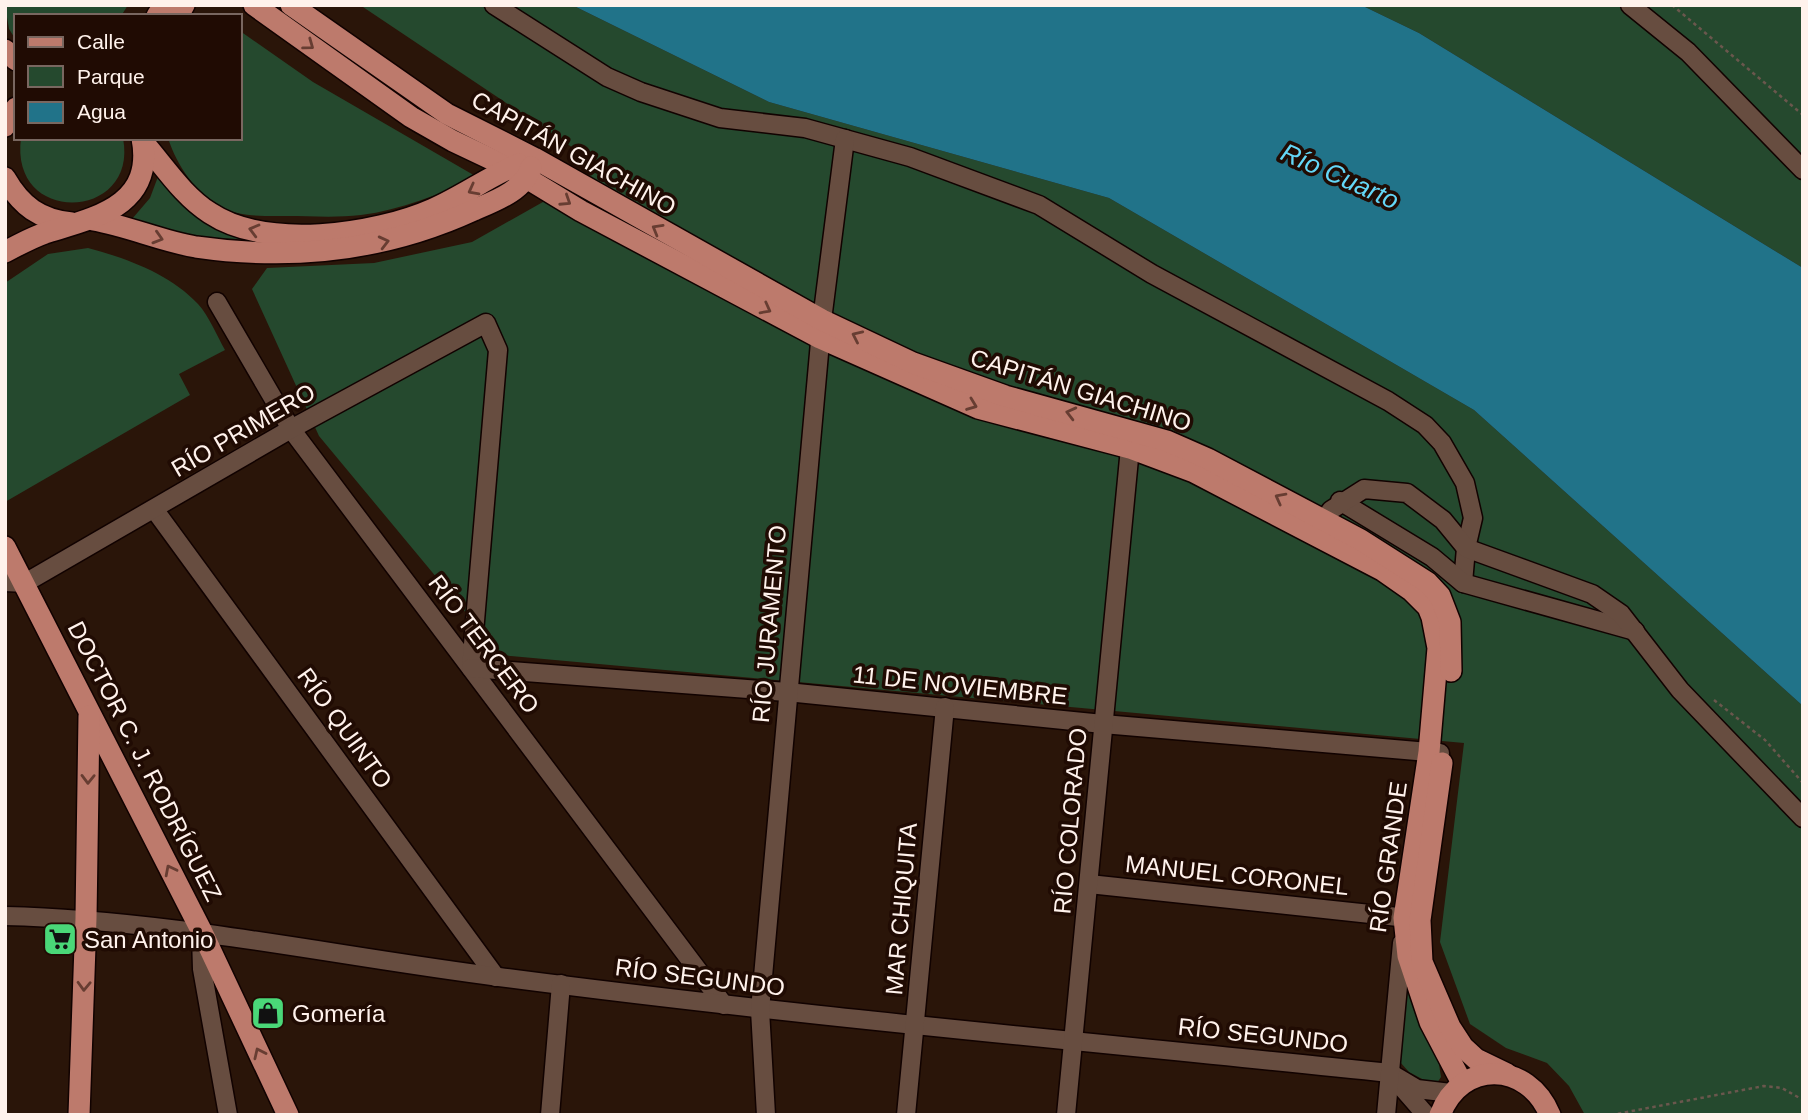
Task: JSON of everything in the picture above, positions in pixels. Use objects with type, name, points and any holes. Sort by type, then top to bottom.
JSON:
[{"type":"main road","name":"CAPITÁN GIACHINO","points":[[254,5],[411,117],[453,141],[524,168]]},
{"type":"main road","name":"CAPITÁN GIACHINO","points":[[291,5],[581,211],[978,408],[1130,448],[1194,472],[1406,568],[1440,596],[1450,622],[1452,640],[1436,753]]},
{"type":"main road","points":[[143,140],[207,211],[226,222],[265,233],[325,234],[368,228],[430,211],[524,168]]},
{"type":"main road","points":[[5,252],[41,235],[111,212],[126,198],[140,172],[143,140]]},
{"type":"main road","points":[[5,178],[15,196],[33,212],[54,221],[85,222],[196,247],[285,254],[332,252],[416,234],[504,197],[524,168]]},
{"type":"main road","name":"CAPITÁN GIACHINO","points":[[821,329],[1005,397],[1130,428],[1208,459],[1320,528],[1382,570],[1427,607]]},
{"type":"main road","name":"DOCTOR C. J. RODRÍGUEZ","points":[[5,547],[15,582],[89,710],[201,930],[288,1115]]},
{"type":"main road","name":"RÍO GRANDE","points":[[1412,919],[1436,753],[1438,648],[1427,607]]},
{"type":"main road","points":[[79,1115],[86,918],[89,710]]},
{"type":"main road","points":[[1412,919],[1422,962],[1450,1027],[1476,1059],[1535,1089],[1550,1115]]},
{"type":"main road","points":[[1412,919],[1408,956],[1416,987],[1457,1088]]},
{"type":"main road","points":[[1440,1115],[1457,1088],[1483,1075],[1507,1074]]},
{"type":"street","points":[[494,5],[607,77],[641,92],[720,118],[805,128],[909,157],[1039,205],[1152,274],[1397,407],[1425,425],[1442,443],[1465,482],[1473,518],[1466,548],[1463,583]]},
{"type":"street","points":[[1630,5],[1688,52],[1803,170]]},
{"type":"street","name":"RÍO JURAMENTO","points":[[766,1115],[760,1010],[821,329],[845,139]]},
{"type":"street","name":"RÍO TERCERO","points":[[218,302],[291,429],[724,1005]]},
{"type":"street","name":"RÍO PRIMERO","points":[[15,582],[155,509],[291,429],[486,323],[498,351],[471,667]]},
{"type":"street","name":"RÍO COLORADO","points":[[1066,1115],[1130,448]]},
{"type":"street","points":[[1320,528],[1340,501],[1364,489],[1407,493],[1443,520],[1466,548],[1592,594],[1621,614],[1680,690],[1803,818]]},
{"type":"street","points":[[1340,501],[1432,557],[1463,583],[1635,631]]},
{"type":"street","name":"RÍO QUINTO","points":[[155,509],[496,977]]},
{"type":"street","name":"11 DE NOVIEMBRE","points":[[471,667],[787,692],[1103,724],[1436,753]]},
{"type":"street","name":"MAR CHIQUITA","points":[[906,1115],[944,707]]},
{"type":"street","name":"MANUEL CORONEL","points":[[1089,884],[1412,919]]},
{"type":"street","name":"RÍO SEGUNDO","points":[[5,916],[86,918],[201,930],[496,977],[760,1010],[1390,1073]]},
{"type":"street","name":"RÍO GRANDE","points":[[1386,1115],[1412,919]]},
{"type":"street","points":[[201,930],[202,969],[228,1115]]},
{"type":"street","points":[[550,1115],[561,984]]},
{"type":"street","points":[[1390,1073],[1417,1089],[1457,1088]]},
{"type":"street","points":[[1390,1073],[1426,1115]]},
{"type":"path","points":[[1672,5],[1803,115]]},
{"type":"path","points":[[1713,699],[1765,740],[1803,783]]},
{"type":"path","points":[[1611,1115],[1765,1086],[1782,1088],[1803,1100]]},
{"type":"green space","points":[[5,5],[128,5],[122,14],[14,14],[14,37],[9,29]]},
{"type":"green space","points":[[360,5],[572,5],[769,102],[1109,198],[1474,410],[1803,706],[1803,1115],[1585,1115],[1569,1086],[1547,1063],[1506,1048],[1470,1024],[1440,942],[1464,743],[501,655],[319,436],[252,289],[267,268],[374,263],[472,242],[603,168]]},
{"type":"green space","points":[[1361,5],[1803,5],[1803,268],[1419,33]]},
{"type":"green space","points":[[242,32],[313,82],[477,177],[435,195],[376,213],[323,217],[253,215],[230,211],[213,202],[196,187],[177,159],[169,140],[242,140]]},
{"type":"green space","points":[[21,140],[123,140],[123,165],[112,186],[95,198],[74,202],[52,199],[34,187],[23,167]]},
{"type":"green space","points":[[159,174],[194,214],[225,233],[262,241],[314,242],[297,250],[170,233],[132,219],[150,198]]},
{"type":"green space","points":[[88,248],[132,262],[187,293],[202,309],[225,350],[179,374],[190,395],[5,502],[5,283],[48,254]]},
{"type":"green space","points":[[1407,986],[1425,1036],[1438,1058],[1441,1077],[1435,1086],[1409,1072],[1400,1062]]},
{"type":"water","name":"Río Cuarto","points":[[572,5],[1361,5],[1419,33],[1803,268],[1803,706],[1474,410],[1109,198],[769,102]]},
{"type":"place","name":"San Antonio","points":[[60,939]]},
{"type":"place","name":"Gomería","points":[[268,1013]]}]
